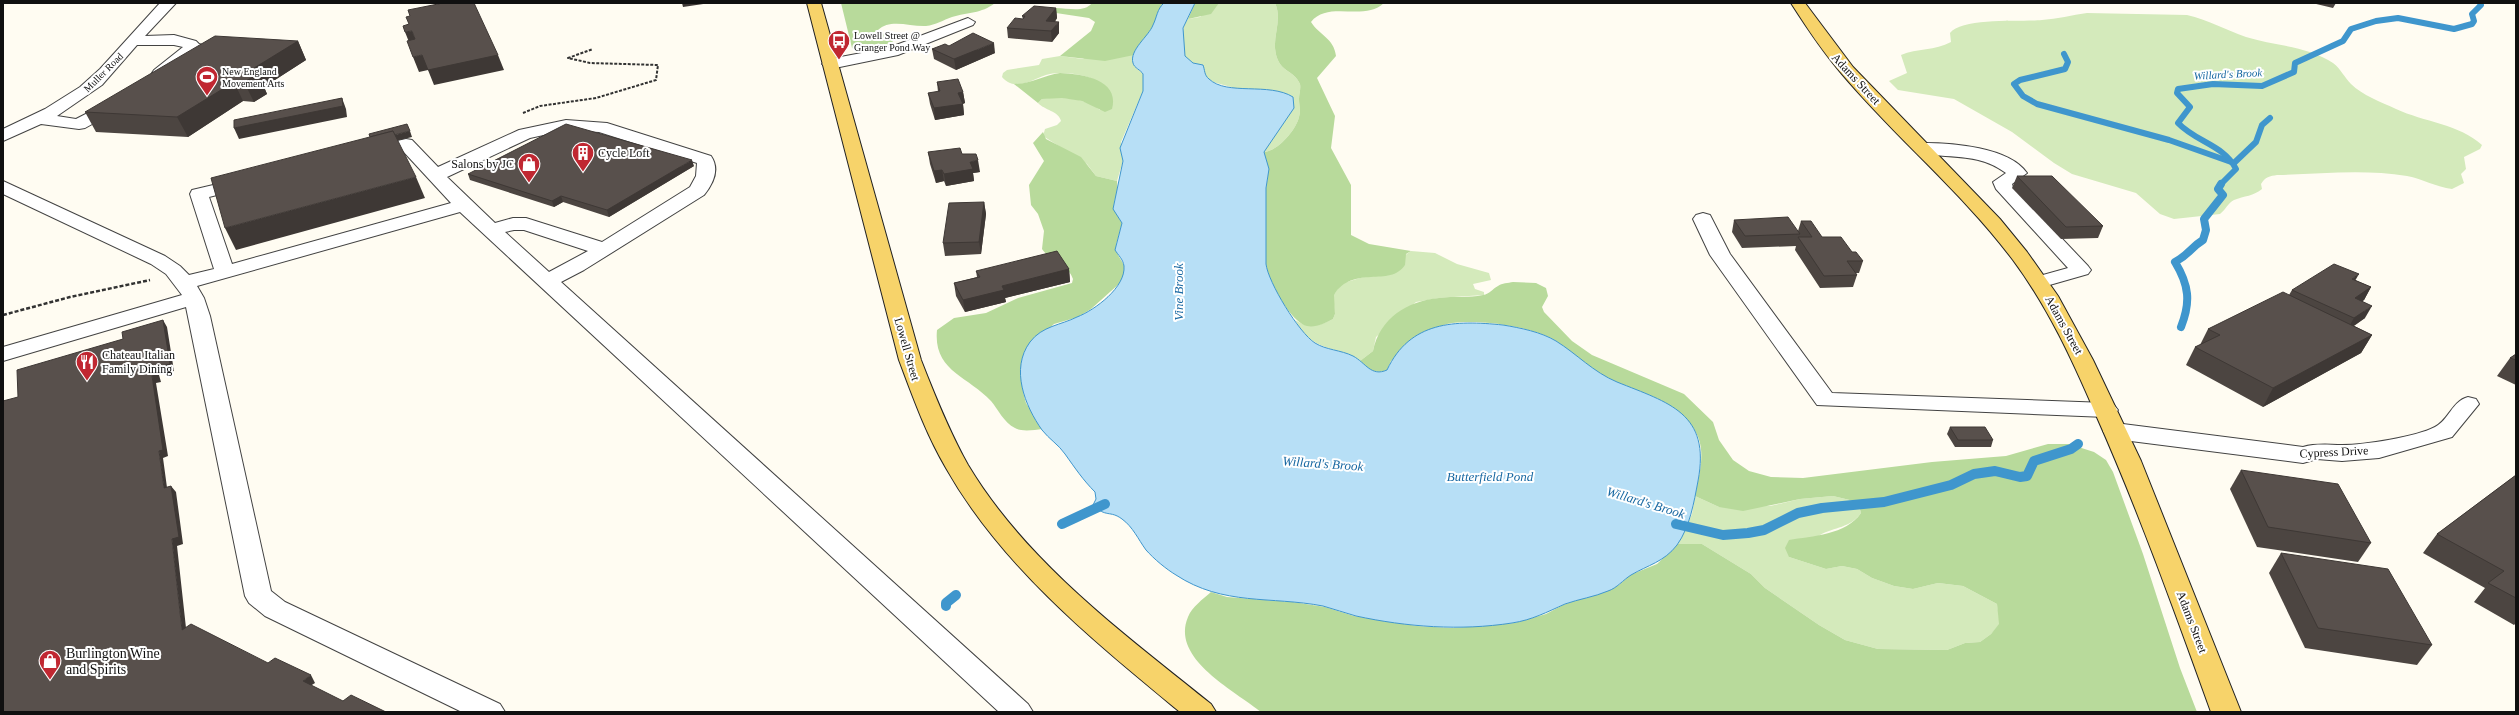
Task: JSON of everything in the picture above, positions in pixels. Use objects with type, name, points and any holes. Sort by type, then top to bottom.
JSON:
[{"type":"main road","name":"Lowell Street","points":[[814,3],[910,360],[923,400],[945,448],[977,499],[1015,545],[1045,578],[1110,638],[1201,712]]},
{"type":"main road","name":"Adams Street","points":[[1798,3],[1818,35],[1837,59],[1994,223],[2039,282],[2069,333],[2145,498],[2226,712]]},
{"type":"street","name":"Muller Road","points":[[3,136],[68,102],[90,86],[169,3]]},
{"type":"street","points":[[830,64],[892,52],[968,22]]},
{"type":"street","points":[[132,41],[181,41],[191,44],[190,49]]},
{"type":"street","points":[[150,82],[190,49],[217,50]]},
{"type":"street","points":[[38,119],[80,124],[130,96]]},
{"type":"street","points":[[436,175],[525,134],[566,125],[601,127],[705,160],[707,166],[704,181],[697,191],[603,249],[547,281]]},
{"type":"street","points":[[352,157],[406,144],[464,205],[1018,712]]},
{"type":"street","points":[[1923,148],[1946,149],[1982,156],[2002,163],[2018,173],[2002,182],[2005,189],[2081,270],[2039,282]]},
{"type":"street","points":[[225,272],[199,194],[261,179]]},
{"type":"street","points":[[3,187],[142,251],[184,284],[199,316],[259,596],[275,609],[490,712]]},
{"type":"street","points":[[3,354],[184,284],[464,205]]},
{"type":"street","name":"Cypress Drive","points":[[1703,219],[1720,255],[1825,400],[2110,420],[2303,455],[2317,451],[2342,453],[2379,450],[2444,432],[2468,404]]},
{"type":"street","points":[[492,230],[513,224],[526,224],[603,249]]},
{"type":"path","points":[[517,115],[540,106],[596,98],[656,80],[658,65],[645,62],[579,63],[568,58],[593,50]]},
{"type":"path","points":[[3,315],[70,296],[142,283],[184,284]]},
{"type":"green space","points":[[841,3],[995,3],[990,7],[979,11],[952,17],[936,24],[926,26],[888,24],[878,30],[893,40],[892,44],[883,49],[862,51],[852,48]]},
{"type":"green space","points":[[1092,3],[1164,3],[1158,12],[1153,26],[1134,55],[1105,61],[1060,56],[1091,31],[1095,22],[1089,18],[1056,13],[1056,8],[1080,9],[1089,6]]},
{"type":"green space","points":[[1164,3],[1136,68],[1144,74],[1143,91],[1121,142],[1123,161],[1117,181],[1096,176],[1087,164],[1043,136],[1045,129],[1057,125],[1061,121],[1057,115],[1038,103],[1042,99],[1064,98],[1080,100],[1100,110],[1103,85],[1085,76],[1063,73],[1050,74],[1026,83],[1014,84],[1008,82],[1002,77],[1003,73],[1007,70],[1039,65],[1042,59],[1060,56],[1083,59]]},
{"type":"green space","points":[[1195,3],[1219,3],[1211,14],[1188,19]]},
{"type":"green space","points":[[1219,3],[1275,3],[1278,14],[1275,42],[1276,56],[1282,66],[1297,79],[1300,84],[1300,112],[1297,122],[1290,134],[1280,144],[1269,151],[1264,152],[1231,87],[1213,82],[1184,61],[1183,29],[1188,19],[1200,17]]},
{"type":"green space","points":[[1275,3],[1384,3],[1367,11],[1327,12],[1318,16],[1311,22],[1332,45],[1336,56],[1317,78],[1335,116],[1331,148],[1351,185],[1351,235],[1369,244],[1411,251],[1406,254],[1405,265],[1398,272],[1390,275],[1351,280],[1342,286],[1334,295],[1335,314],[1333,319],[1317,326],[1307,326],[1300,323],[1287,309],[1275,290],[1266,264],[1266,188],[1268,176],[1264,152],[1275,148],[1286,139],[1294,128],[1300,112],[1300,84],[1294,76],[1282,66],[1276,56],[1275,42],[1278,14]]},
{"type":"green space","points":[[2087,13],[2187,15],[2246,37],[2313,53],[2333,63],[2355,88],[2366,95],[2407,113],[2463,132],[2482,145],[2480,149],[2464,157],[2466,169],[2461,174],[2464,183],[2452,189],[2440,187],[2413,177],[2391,174],[2342,172],[2277,175],[2266,178],[2261,184],[2262,189],[2259,191],[2252,195],[2232,201],[2220,214],[2174,219],[2160,214],[2136,193],[2072,174],[2054,163],[2012,132],[1954,99],[1898,90],[1889,81],[1907,73],[1901,55],[1913,51],[1945,45],[1951,42],[1950,33],[1967,24],[1993,21],[2053,19]]},
{"type":"green space","points":[[1060,73],[1088,77],[1105,85],[1110,91],[1113,99],[1112,109],[1105,112],[1082,101],[1062,98],[1042,99],[1038,103],[1014,84],[1026,83]]},
{"type":"green space","points":[[1043,132],[1046,139],[1081,157],[1096,176],[1117,181],[1114,205],[1117,215],[1122,223],[1116,245],[1118,255],[1124,265],[1124,275],[1120,283],[1091,309],[1078,317],[1054,324],[1025,350],[1021,363],[1023,392],[1026,403],[1042,429],[1025,430],[1011,426],[982,392],[954,372],[946,364],[937,344],[937,330],[954,318],[986,313],[1018,298],[1072,283],[1073,279],[1071,274],[1042,249],[1044,231],[1038,214],[1031,205],[1029,185],[1044,161],[1033,143]]},
{"type":"green space","points":[[1411,251],[1435,253],[1457,264],[1489,273],[1491,280],[1473,284],[1475,289],[1484,292],[1484,295],[1439,298],[1416,302],[1376,337],[1373,351],[1360,361],[1316,343],[1302,331],[1295,320],[1305,325],[1314,326],[1333,319],[1335,314],[1333,295],[1343,283],[1405,265],[1404,256]]},
{"type":"green space","points":[[1513,282],[1536,283],[1546,288],[1548,296],[1542,307],[1544,312],[1572,341],[1592,355],[1684,394],[1713,422],[1719,440],[1733,460],[1749,471],[1771,477],[1803,478],[1932,462],[2006,456],[2048,444],[2069,444],[2094,452],[2106,460],[2113,472],[2143,554],[2180,668],[2197,712],[1261,712],[1208,672],[1188,647],[1185,632],[1188,617],[1201,600],[1211,592],[1227,597],[1293,602],[1325,607],[1354,616],[1417,626],[1451,628],[1514,623],[1546,614],[1563,605],[1619,585],[1630,575],[1657,564],[1678,544],[1702,544],[1751,574],[1765,588],[1819,625],[1845,640],[1878,649],[1947,650],[1965,643],[1980,642],[1991,634],[1999,624],[1997,604],[1963,586],[1938,583],[1913,589],[1894,586],[1872,578],[1857,569],[1842,566],[1826,569],[1789,557],[1785,548],[1789,540],[1818,536],[1847,526],[1861,513],[1858,502],[1833,496],[1800,499],[1743,511],[1719,507],[1695,496],[1701,461],[1700,444],[1698,436],[1685,418],[1676,410],[1657,398],[1606,377],[1549,337],[1521,328],[1504,325],[1459,322],[1447,324],[1427,334],[1391,361],[1387,370],[1379,372],[1372,370],[1360,361],[1373,351],[1382,329],[1397,313],[1406,307],[1427,300],[1445,297],[1485,294],[1489,293],[1500,285]]},
{"type":"green space","points":[[1695,496],[1719,507],[1770,506],[1800,499],[1833,496],[1858,502],[1861,513],[1852,522],[1820,535],[1789,557],[1826,569],[1842,566],[1857,569],[1872,578],[1894,586],[1913,589],[1938,583],[1963,586],[1997,604],[2000,624],[1991,634],[1980,642],[1965,643],[1947,650],[1878,649],[1845,640],[1819,625],[1765,588],[1751,574],[1702,544],[1678,544],[1692,514]]},
{"type":"water","name":"Butterfield Pond","points":[[1164,3],[1195,3],[1183,28],[1185,56],[1193,63],[1203,65],[1205,74],[1209,79],[1226,87],[1272,90],[1293,97],[1294,108],[1264,152],[1269,169],[1266,188],[1266,264],[1272,283],[1278,294],[1293,318],[1308,337],[1319,345],[1344,352],[1358,359],[1369,368],[1377,372],[1381,372],[1387,370],[1397,354],[1408,342],[1421,333],[1436,327],[1468,323],[1485,323],[1510,326],[1544,335],[1564,346],[1608,378],[1669,405],[1682,414],[1692,425],[1698,440],[1700,458],[1698,481],[1691,514],[1681,538],[1672,551],[1661,559],[1631,575],[1611,590],[1565,604],[1526,620],[1473,627],[1434,627],[1375,620],[1323,606],[1304,603],[1229,596],[1211,592],[1194,585],[1168,570],[1146,550],[1126,522],[1118,516],[1105,513],[1097,509],[1093,505],[1096,499],[1095,492],[1063,451],[1042,430],[1030,410],[1022,387],[1021,364],[1024,353],[1030,342],[1040,332],[1052,326],[1071,320],[1092,309],[1108,297],[1120,282],[1124,266],[1122,259],[1115,250],[1122,223],[1113,209],[1123,161],[1120,148],[1143,91],[1143,74],[1134,65],[1133,58],[1137,48],[1151,29],[1158,10]]},
{"type":"building","points":[[443,3],[474,3],[498,55],[428,70],[422,55],[413,57],[407,41],[415,39],[412,31],[405,32],[403,26],[409,24],[406,17],[410,16],[408,10]]},
{"type":"building","points":[[1034,6],[1056,8],[1046,21],[1059,22],[1051,31],[1007,28],[1015,18],[1023,19],[1025,16],[1022,16]]},
{"type":"building","points":[[973,33],[994,43],[954,59],[932,49],[945,44],[949,46]]},
{"type":"building","points":[[215,36],[298,41],[246,73],[258,74],[244,82],[234,82],[177,117],[85,112]]},
{"type":"building","points":[[958,79],[963,92],[958,93],[963,104],[934,108],[928,93],[940,91],[937,82]]},
{"type":"building","points":[[342,98],[343,106],[234,128],[234,120]]},
{"type":"building","points":[[407,124],[410,131],[394,135],[393,131],[370,137],[369,134]]},
{"type":"building","name":"Cycle Loft","points":[[566,124],[692,160],[607,210],[561,196],[552,201],[468,174]]},
{"type":"building","points":[[393,131],[416,177],[225,228],[211,178]]},
{"type":"building","points":[[960,148],[962,154],[976,154],[978,160],[970,162],[973,169],[944,174],[942,170],[934,171],[928,152]]},
{"type":"building","points":[[2017,176],[2052,176],[2103,226],[2066,227]]},
{"type":"building","points":[[984,202],[979,242],[943,243],[949,203]]},
{"type":"building","points":[[1788,217],[1800,234],[1745,236],[1734,220]]},
{"type":"building","points":[[1801,221],[1811,221],[1822,237],[1841,237],[1852,252],[1856,252],[1863,261],[1847,261],[1857,275],[1824,276],[1798,237],[1812,237]]},
{"type":"building","points":[[1057,251],[1069,269],[1002,286],[1004,290],[963,300],[954,283],[980,277],[976,271]]},
{"type":"building","points":[[2334,264],[2359,274],[2352,279],[2371,287],[2355,298],[2372,306],[2354,318],[2292,290]]},
{"type":"building","points":[[2283,292],[2372,335],[2273,388],[2195,347],[2220,335],[2208,329]]},
{"type":"building","points":[[163,320],[170,364],[155,368],[157,375],[152,376],[163,450],[159,451],[164,488],[171,486],[179,537],[172,539],[182,630],[191,624],[268,663],[275,658],[311,675],[303,681],[343,701],[351,695],[386,712],[3,712],[3,401],[18,397],[17,370],[123,339],[122,332]]},
{"type":"building","points":[[2516,354],[2516,360],[2510,358]]},
{"type":"building","points":[[1950,427],[1985,427],[1993,440],[1958,440]]},
{"type":"building","points":[[2241,470],[2338,484],[2371,543],[2268,527]]},
{"type":"building","points":[[2516,475],[2516,598],[2488,583],[2504,571],[2437,534]]},
{"type":"building","points":[[2281,553],[2388,569],[2432,645],[2318,628]]},
{"type":"waterway","name":"Willard's Brook","points":[[2232,162],[2224,154],[2193,135],[2178,123],[2190,107],[2177,93],[2178,89],[2213,84],[2262,86],[2294,72],[2295,63],[2343,41],[2351,29],[2376,21],[2398,18],[2454,29],[2472,24],[2474,21],[2472,14],[2481,5],[2480,3]]},
{"type":"waterway","points":[[2064,54],[2068,62],[2065,69],[2020,80],[2014,84],[2023,96],[2037,104],[2169,140],[2232,162]]},
{"type":"waterway","points":[[2232,162],[2234,163],[2256,142],[2262,125],[2270,118]]},
{"type":"waterway","name":"Willard's Brook","points":[[2221,184],[2236,169],[2232,162]]},
{"type":"waterway","name":"Willard's Brook","points":[[2181,327],[2186,310],[2187,294],[2186,286],[2180,270],[2175,262],[2203,240],[2206,230],[2204,219],[2223,195],[2218,189],[2221,184]]},
{"type":"waterway","name":"Willard's Brook","points":[[1676,524],[1723,535],[1764,530],[1798,513],[1822,508],[1884,502],[1951,485],[1974,474],[1995,471],[2020,477],[2027,476],[2034,461],[2071,449],[2078,444]]},
{"type":"waterway","name":"Vine Brook","points":[[1062,524],[1105,504]]},
{"type":"waterway","name":"Vine Brook","points":[[946,606],[946,603],[956,595]]},
{"type":"place","name":"Lowell Street @ Granger Pond Way","points":[[839,60]]},
{"type":"place","name":"New England Movement Arts","points":[[207,96]]},
{"type":"place","name":"Cycle Loft","points":[[583,172]]},
{"type":"place","name":"Salons by JC","points":[[529,184]]},
{"type":"place","name":"Chateau Italian Family Dining","points":[[87,382]]},
{"type":"place","name":"Burlington Wine and Spirits","points":[[50,680]]}]
